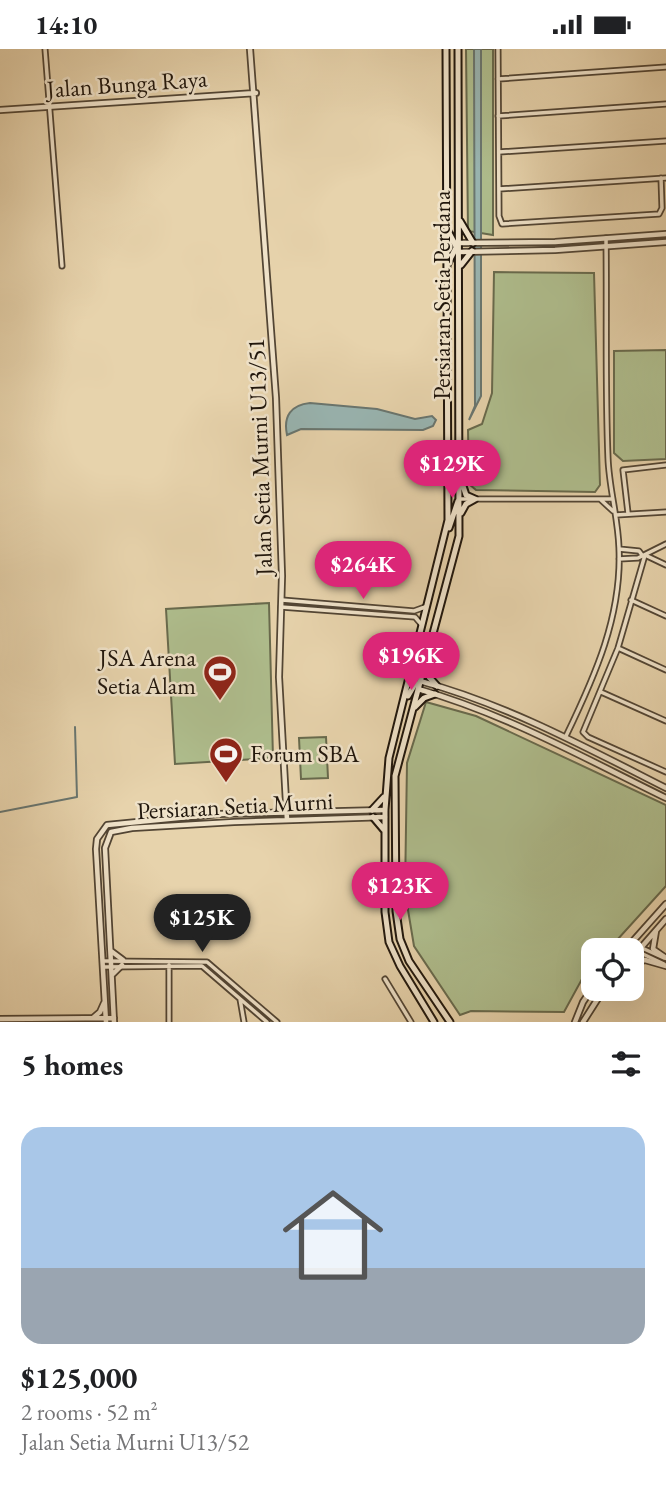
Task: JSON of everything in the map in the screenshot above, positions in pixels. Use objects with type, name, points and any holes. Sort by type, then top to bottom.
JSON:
[{"type":"main road","name":"Persiaran Setia Perdana","points":[[434,1022],[400,966],[389,942],[385,912],[385,793],[389,758],[446,534],[446,49]]},
{"type":"main road","name":"Persiaran Setia Perdana","points":[[450,1022],[409,961],[400,939],[396,911],[395,797],[398,759],[460,536],[458,49]]},
{"type":"main road","points":[[459,218],[473,243]]},
{"type":"main road","points":[[446,226],[458,247],[446,268]]},
{"type":"main road","points":[[460,271],[464,259],[473,251]]},
{"type":"main road","points":[[459,474],[464,493],[475,499],[463,508],[459,523]]},
{"type":"main road","points":[[446,534],[459,499]]},
{"type":"main road","points":[[425,658],[429,677],[437,685]]},
{"type":"main road","points":[[404,701],[418,684],[414,664]]},
{"type":"main road","points":[[411,717],[421,700],[435,694]]},
{"type":"main road","points":[[372,810],[380,804],[385,793]]},
{"type":"main road","points":[[395,797],[387,813],[395,828]]},
{"type":"main road","points":[[373,817],[382,825],[386,839]]},
{"type":"street","points":[[45,49],[62,266]]},
{"type":"street","name":"Jalan Setia Murni U13/51","points":[[250,49],[256,93],[276,398],[282,600],[279,677],[287,820]]},
{"type":"street","points":[[498,49],[498,116],[499,189],[500,221],[506,225],[659,214],[662,208],[664,178],[499,189]]},
{"type":"street","points":[[498,79],[666,67]]},
{"type":"street","name":"Jalan Bunga Raya","points":[[0,110],[256,93]]},
{"type":"street","points":[[498,116],[666,104]]},
{"type":"street","points":[[499,152],[666,141]]},
{"type":"street","points":[[458,247],[480,242],[666,234]]},
{"type":"street","points":[[568,748],[565,736],[594,679],[608,639],[616,602],[619,549],[610,488],[606,238]]},
{"type":"street","points":[[458,247],[481,251],[666,242]]},
{"type":"street","points":[[628,513],[621,474],[626,468],[666,465]]},
{"type":"street","points":[[598,498],[610,488]]},
{"type":"street","points":[[598,498],[615,514],[666,512]]},
{"type":"street","points":[[459,499],[612,499]]},
{"type":"street","points":[[619,559],[638,558],[666,544]]},
{"type":"street","points":[[619,549],[639,551],[666,565]]},
{"type":"street","points":[[643,555],[618,648],[583,732],[588,737],[666,772]]},
{"type":"street","points":[[282,600],[414,611],[429,604]]},
{"type":"street","points":[[631,600],[666,616]]},
{"type":"street","points":[[281,607],[415,617],[423,629]]},
{"type":"street","points":[[618,648],[666,670]]},
{"type":"street","points":[[418,684],[437,685],[482,699],[565,736],[666,788]]},
{"type":"street","points":[[418,684],[435,694],[480,707],[553,740],[666,798]]},
{"type":"street","points":[[601,692],[666,720]]},
{"type":"street","points":[[553,740],[565,736]]},
{"type":"street","points":[[274,812],[286,801],[302,811]]},
{"type":"street","name":"Persiaran Setia Murni","points":[[106,1020],[96,849],[97,839],[107,825],[135,820],[287,811],[372,810],[387,813]]},
{"type":"street","name":"Persiaran Setia Murni","points":[[114,1020],[105,848],[111,832],[136,827],[373,817],[387,813]]},
{"type":"street","points":[[636,938],[666,904]]},
{"type":"street","points":[[644,943],[666,919]]},
{"type":"street","points":[[656,930],[653,949],[666,962]]},
{"type":"street","points":[[110,950],[123,963]]},
{"type":"street","points":[[644,951],[666,962]]},
{"type":"street","points":[[169,960],[170,1021]]},
{"type":"street","points":[[112,979],[116,969],[123,963],[169,960],[207,962],[276,1022]]},
{"type":"street","points":[[644,960],[666,962]]},
{"type":"street","points":[[103,964],[206,967],[267,1022]]},
{"type":"street","points":[[385,979],[411,1022]]},
{"type":"street","points":[[239,997],[244,1022]]},
{"type":"street","points":[[92,1018],[100,1012],[105,998]]},
{"type":"street","points":[[575,1022],[584,1001]]},
{"type":"street","points":[[583,1022],[596,1001]]},
{"type":"street","points":[[242,1014],[255,1011]]},
{"type":"street","points":[[92,1018],[100,1022]]},
{"type":"street","points":[[0,1019],[114,1020]]},
{"type":"green space","points":[[466,49],[493,49],[493,235],[468,231]]},
{"type":"green space","points":[[494,272],[594,273],[600,485],[595,492],[476,490],[469,484],[468,430],[482,424],[492,393]]},
{"type":"green space","points":[[666,350],[666,459],[623,461],[614,453],[614,351]]},
{"type":"green space","name":"JSA Arena Setia Alam","points":[[269,603],[273,758],[175,764],[166,609]]},
{"type":"green space","points":[[426,702],[476,716],[666,805],[666,886],[619,938],[581,938],[581,981],[564,1012],[471,1011],[460,1015],[414,946],[405,892],[407,763]]},
{"type":"green space","points":[[326,737],[328,778],[301,779],[299,738]]},
{"type":"water","points":[[474,49],[481,49],[481,396],[469,420],[475,406]]},
{"type":"water","points":[[310,403],[377,409],[415,419],[432,416],[436,420],[433,426],[423,430],[301,429],[287,435],[286,422],[290,413],[298,406]]},
{"type":"waterway","points":[[0,812],[77,797],[75,727]]},
{"type":"place","name":"JSA Arena Setia Alam","points":[[220,702]]},
{"type":"place","name":"Forum SBA","points":[[226,784]]}]
